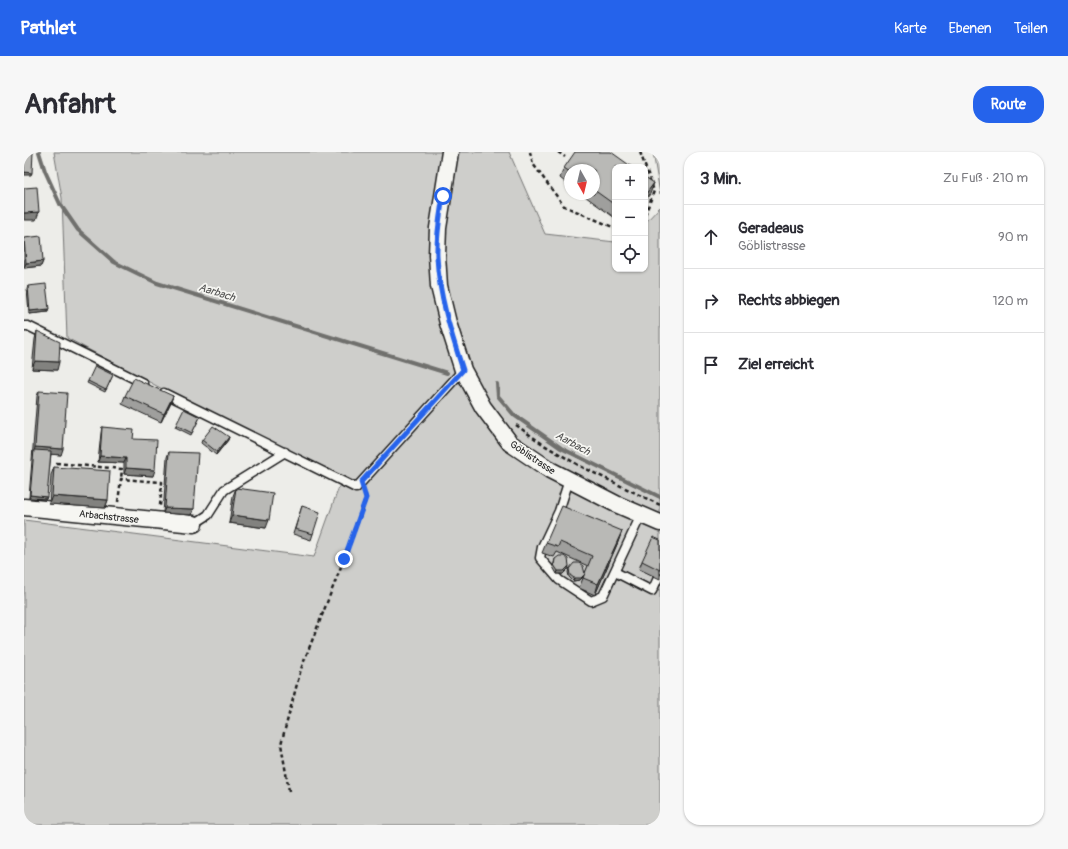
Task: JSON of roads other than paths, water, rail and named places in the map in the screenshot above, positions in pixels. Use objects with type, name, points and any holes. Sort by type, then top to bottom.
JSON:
[{"type":"street","name":"Göblistrasse","points":[[450,152],[438,228],[437,255],[439,286],[448,322],[463,370],[483,407],[510,443],[550,470],[660,523]]},
{"type":"street","name":"Arbachstrasse","points":[[24,507],[194,524]]},
{"type":"lane","points":[[24,326],[28,326],[356,488],[463,370]]},
{"type":"lane","points":[[194,524],[208,515],[224,490],[285,452]]},
{"type":"lane","points":[[569,480],[559,511],[542,547],[540,558],[559,580],[591,601],[603,596],[641,515]]},
{"type":"lane","points":[[615,572],[652,591],[658,578]]},
{"type":"waterway","name":"Aarbach","points":[[39,152],[45,171],[60,204],[78,230],[114,262],[157,283],[447,373]]},
{"type":"waterway","name":"Aarbach","points":[[497,384],[498,396],[514,415],[561,448],[660,497]]}]
